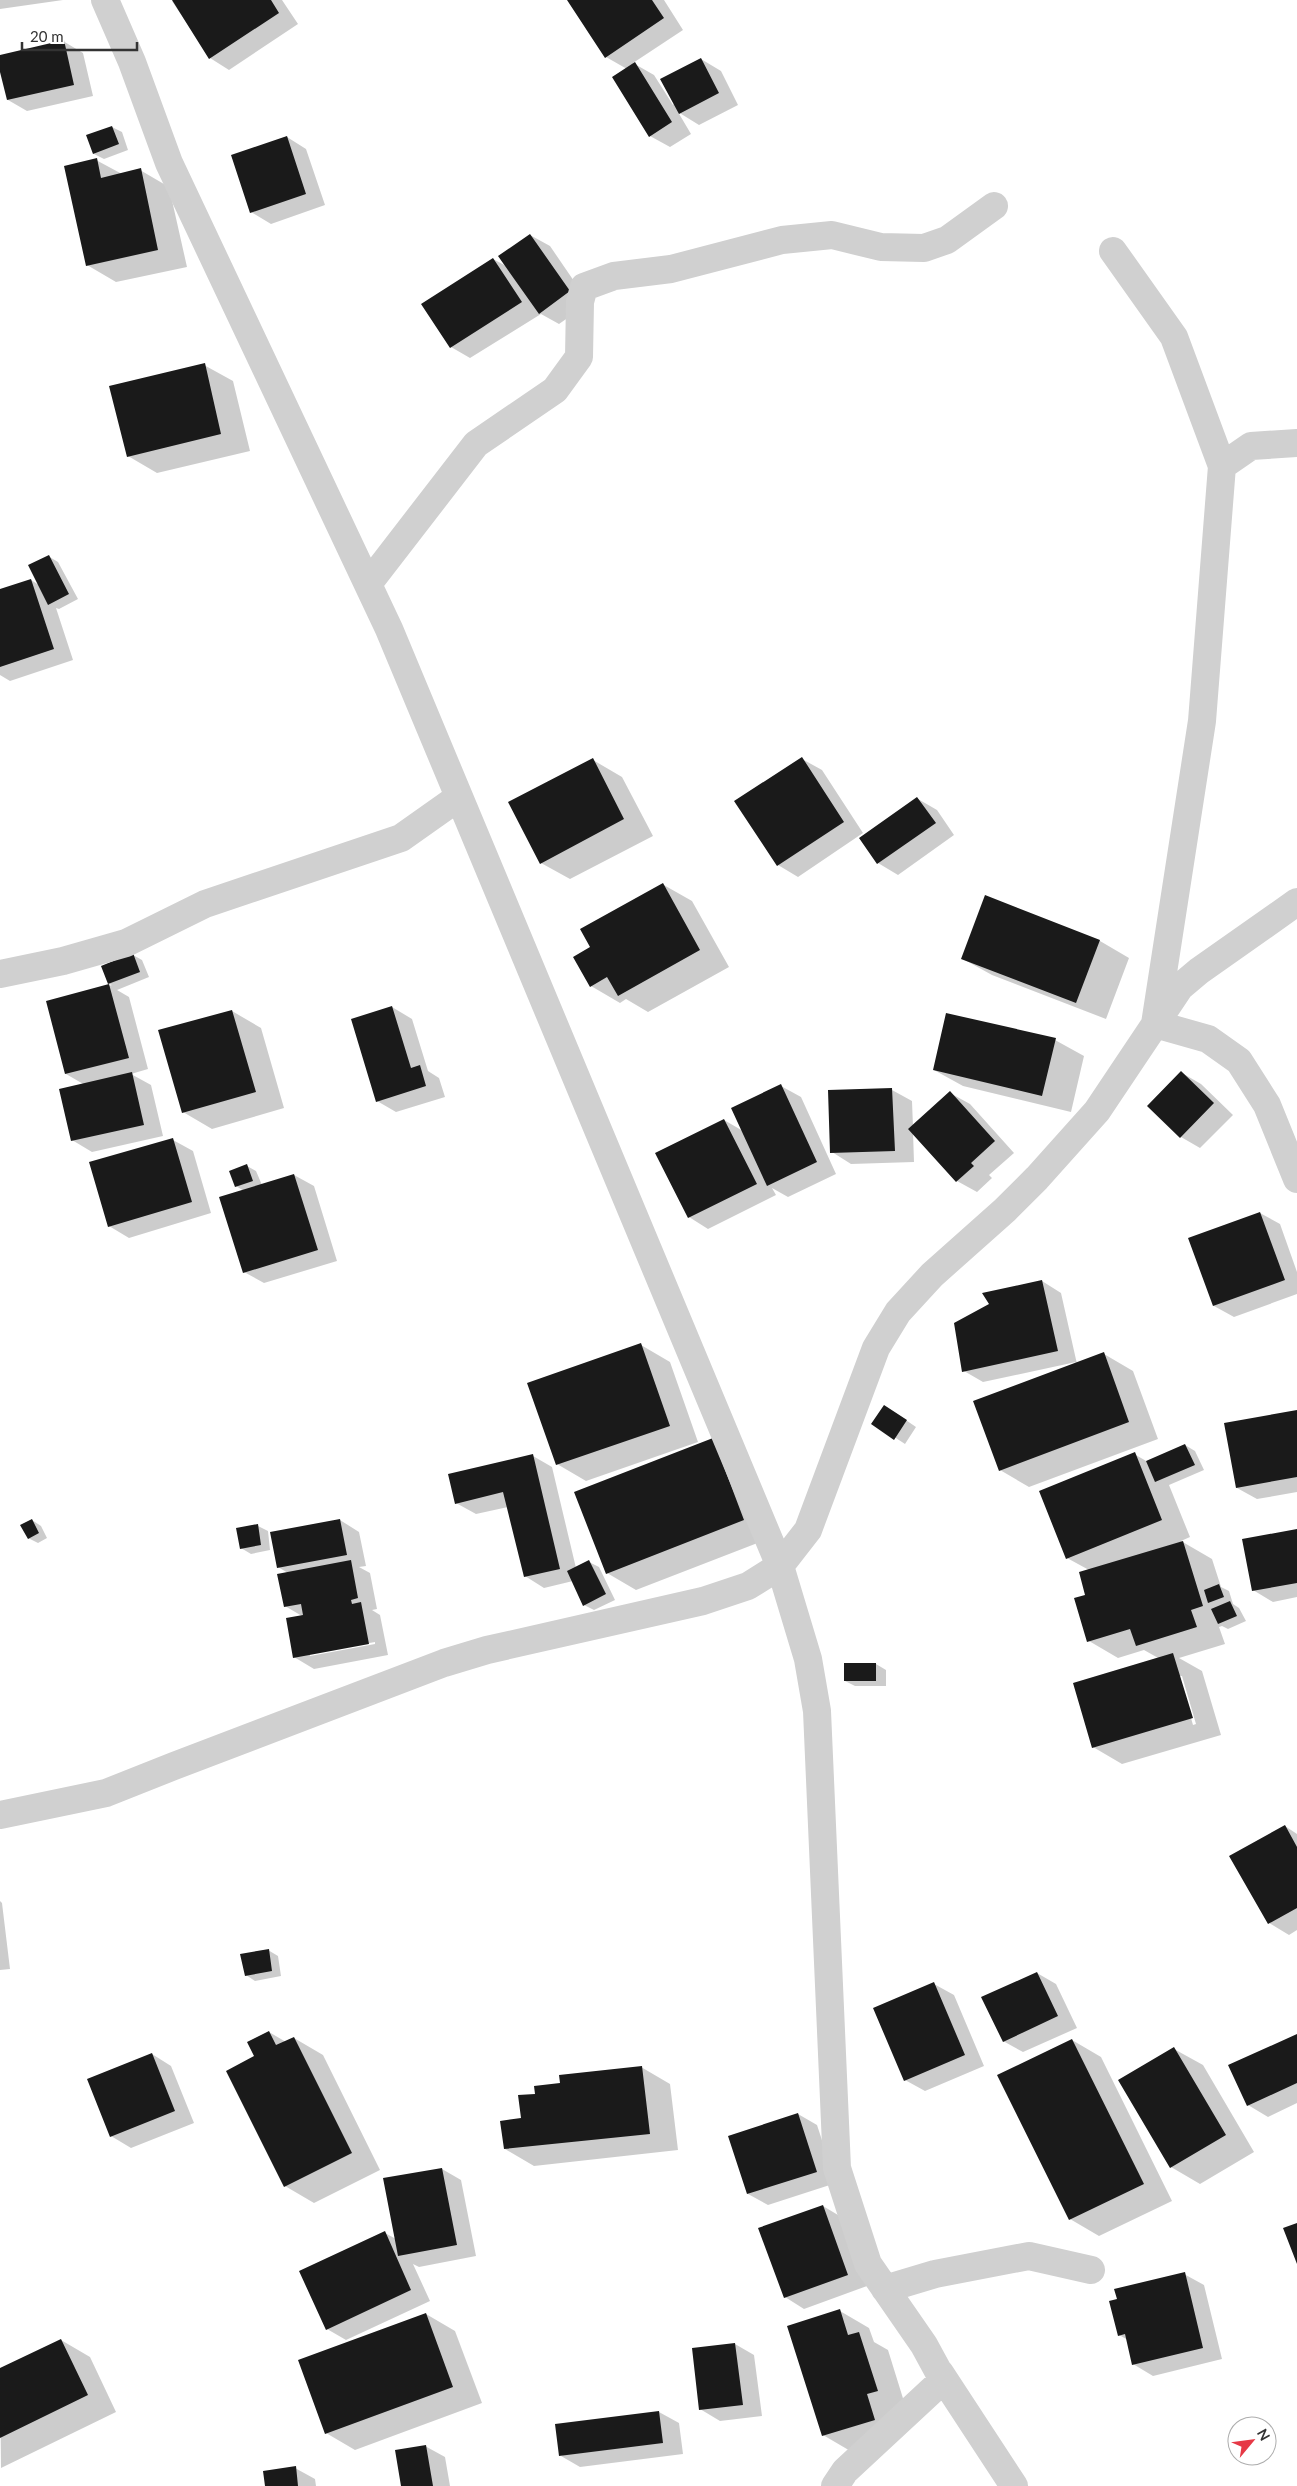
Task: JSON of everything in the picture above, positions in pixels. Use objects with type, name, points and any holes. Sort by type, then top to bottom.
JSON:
[{"type":"street","points":[[105,0],[132,62],[169,163],[390,629],[780,1566],[808,1659],[817,1711],[837,2168],[868,2264],[924,2345],[940,2373],[1014,2486]]},
{"type":"street","points":[[368,584],[476,444],[555,390],[578,357],[580,302],[584,287],[614,276],[671,269],[782,240],[832,235],[881,247],[924,248],[947,240],[994,206]]},
{"type":"street","points":[[1113,251],[1174,337],[1222,466],[1202,721],[1155,1024]]},
{"type":"street","points":[[1222,466],[1251,446],[1297,443]]},
{"type":"street","points":[[0,974],[63,961],[126,943],[205,904],[401,838],[459,797]]},
{"type":"street","points":[[0,1815],[106,1793],[444,1663],[487,1650],[703,1601],[748,1586],[780,1566],[808,1530],[876,1348],[898,1312],[932,1274],[1005,1210],[1037,1178],[1097,1111],[1180,988],[1199,971],[1297,902]]},
{"type":"street","points":[[1155,1024],[1208,1039],[1239,1061],[1267,1105],[1297,1179]]},
{"type":"street","points":[[884,2288],[953,2270],[1029,2256],[1091,2270]]},
{"type":"street","points":[[835,2486],[845,2471],[943,2380],[940,2373]]},
{"type":"building","points":[[172,0],[271,0],[279,13],[209,59]]},
{"type":"building","points":[[567,0],[652,0],[664,18],[605,58]]},
{"type":"building","points":[[64,40],[74,85],[7,100],[0,72],[0,55]]},
{"type":"building","points":[[701,58],[719,93],[679,114],[660,79]]},
{"type":"building","points":[[635,62],[672,122],[649,137],[612,77]]},
{"type":"building","points":[[112,126],[119,144],[93,154],[86,135]]},
{"type":"building","points":[[287,136],[306,194],[250,213],[231,155]]},
{"type":"building","points":[[97,158],[101,178],[141,168],[158,250],[86,266],[64,166]]},
{"type":"building","points":[[530,234],[570,291],[539,314],[498,256]]},
{"type":"building","points":[[493,258],[522,302],[450,348],[421,304]]},
{"type":"building","points":[[205,363],[221,434],[127,457],[109,386]]},
{"type":"building","points":[[49,555],[69,594],[48,605],[28,565]]},
{"type":"building","points":[[31,579],[54,649],[0,667],[0,589]]},
{"type":"building","points":[[802,757],[844,822],[777,866],[734,801]]},
{"type":"building","points":[[593,758],[624,819],[540,864],[508,802]]},
{"type":"building","points":[[917,797],[936,823],[877,864],[859,838]]},
{"type":"building","points":[[663,883],[700,950],[618,996],[607,977],[590,987],[573,957],[590,947],[580,929]]},
{"type":"building","points":[[985,895],[1100,940],[1076,1003],[961,959]]},
{"type":"building","points":[[133,953],[140,972],[108,984],[101,966]]},
{"type":"building","points":[[109,984],[129,1058],[65,1074],[46,1001]]},
{"type":"building","points":[[392,1006],[411,1068],[420,1065],[426,1086],[376,1102],[351,1019]]},
{"type":"building","points":[[232,1010],[256,1092],[182,1113],[158,1030]]},
{"type":"building","points":[[946,1013],[1056,1038],[1042,1096],[933,1070]]},
{"type":"building","points":[[1181,1071],[1214,1103],[1180,1138],[1147,1106]]},
{"type":"building","points":[[132,1072],[144,1125],[71,1141],[59,1089]]},
{"type":"building","points":[[781,1084],[817,1162],[767,1186],[731,1108]]},
{"type":"building","points":[[892,1088],[895,1151],[830,1153],[828,1090]]},
{"type":"building","points":[[950,1091],[995,1141],[971,1163],[974,1166],[956,1182],[908,1129]]},
{"type":"building","points":[[724,1119],[757,1184],[688,1218],[655,1153]]},
{"type":"building","points":[[173,1138],[192,1202],[108,1227],[89,1162]]},
{"type":"building","points":[[247,1164],[253,1181],[235,1187],[229,1171]]},
{"type":"building","points":[[294,1174],[318,1250],[243,1273],[219,1197]]},
{"type":"building","points":[[1260,1212],[1285,1280],[1213,1306],[1188,1238]]},
{"type":"building","points":[[1042,1280],[1058,1351],[962,1372],[954,1323],[989,1304],[982,1293]]},
{"type":"building","points":[[641,1343],[670,1426],[556,1465],[527,1383]]},
{"type":"building","points":[[1104,1352],[1129,1422],[999,1471],[973,1401]]},
{"type":"building","points":[[884,1405],[907,1420],[894,1440],[871,1424]]},
{"type":"building","points":[[1297,1410],[1297,1477],[1236,1488],[1224,1423]]},
{"type":"building","points":[[713,1438],[744,1520],[606,1574],[574,1492]]},
{"type":"building","points":[[1185,1444],[1195,1465],[1155,1482],[1146,1461]]},
{"type":"building","points":[[1135,1452],[1162,1520],[1066,1559],[1039,1491]]},
{"type":"building","points":[[533,1454],[560,1569],[524,1577],[503,1492],[455,1504],[448,1474]]},
{"type":"building","points":[[32,1519],[39,1533],[28,1539],[20,1525]]},
{"type":"building","points":[[340,1519],[347,1555],[277,1568],[270,1532]]},
{"type":"building","points":[[258,1524],[261,1545],[240,1549],[236,1528]]},
{"type":"building","points":[[1297,1529],[1297,1583],[1252,1591],[1242,1539]]},
{"type":"building","points":[[1183,1541],[1203,1606],[1191,1610],[1197,1627],[1136,1646],[1130,1629],[1087,1642],[1074,1598],[1085,1595],[1079,1572]]},
{"type":"building","points":[[351,1560],[358,1598],[351,1600],[352,1604],[361,1602],[369,1644],[293,1658],[286,1618],[303,1615],[301,1604],[284,1607],[277,1574]]},
{"type":"building","points":[[589,1560],[606,1594],[583,1606],[567,1571]]},
{"type":"building","points":[[1219,1584],[1224,1597],[1208,1603],[1204,1590]]},
{"type":"building","points":[[1230,1601],[1237,1616],[1218,1624],[1211,1609]]},
{"type":"building","points":[[1173,1653],[1193,1718],[1092,1748],[1073,1683]]},
{"type":"building","points":[[844,1663],[876,1663],[876,1681],[844,1681]]},
{"type":"building","points":[[1285,1825],[1297,1847],[1297,1908],[1268,1924],[1229,1856]]},
{"type":"building","points":[[269,1949],[272,1971],[245,1976],[240,1954]]},
{"type":"building","points":[[1037,1972],[1058,2016],[1003,2042],[981,1997]]},
{"type":"building","points":[[934,1982],[965,2055],[904,2081],[873,2008]]},
{"type":"building","points":[[269,2031],[276,2045],[294,2037],[352,2153],[284,2187],[226,2071],[254,2056],[247,2042]]},
{"type":"building","points":[[1297,2034],[1297,2083],[1247,2106],[1228,2065]]},
{"type":"building","points":[[1072,2039],[1144,2184],[1069,2220],[997,2075]]},
{"type":"building","points":[[1174,2047],[1226,2135],[1170,2168],[1118,2080]]},
{"type":"building","points":[[152,2053],[175,2111],[110,2137],[87,2079]]},
{"type":"building","points":[[642,2066],[650,2134],[504,2149],[500,2121],[521,2118],[518,2095],[535,2094],[534,2086],[560,2083],[559,2075]]},
{"type":"building","points":[[798,2113],[817,2172],[747,2194],[728,2136]]},
{"type":"building","points":[[442,2168],[457,2245],[398,2256],[383,2178]]},
{"type":"building","points":[[823,2205],[848,2275],[784,2298],[758,2228]]},
{"type":"building","points":[[1297,2223],[1297,2264],[1283,2228]]},
{"type":"building","points":[[385,2231],[411,2290],[326,2330],[299,2271]]},
{"type":"building","points":[[1185,2272],[1203,2348],[1132,2365],[1125,2334],[1118,2336],[1109,2301],[1117,2299],[1114,2289]]},
{"type":"building","points":[[840,2309],[848,2335],[859,2332],[878,2391],[867,2394],[875,2420],[822,2436],[787,2326]]},
{"type":"building","points":[[426,2313],[453,2387],[325,2434],[298,2360]]},
{"type":"building","points":[[61,2339],[88,2395],[0,2438],[0,2368]]},
{"type":"building","points":[[735,2343],[743,2405],[699,2410],[692,2348]]},
{"type":"building","points":[[659,2411],[663,2443],[559,2456],[555,2424]]},
{"type":"building","points":[[426,2445],[433,2486],[401,2486],[395,2450]]},
{"type":"building","points":[[296,2466],[298,2486],[265,2486],[263,2471]]}]
